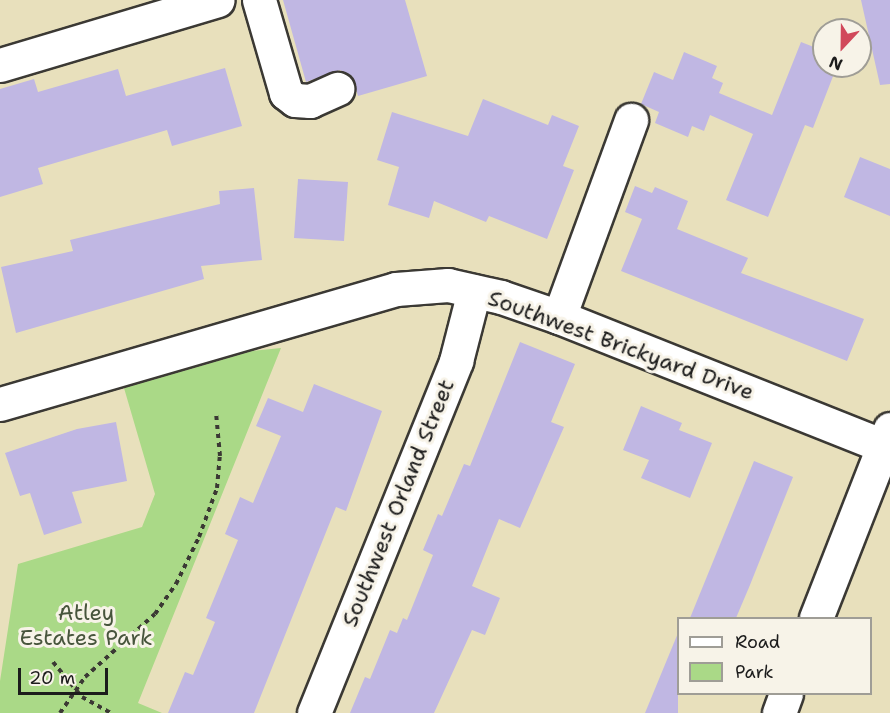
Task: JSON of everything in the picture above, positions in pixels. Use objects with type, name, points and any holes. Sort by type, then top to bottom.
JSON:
[{"type":"street","points":[[0,65],[218,0]]},
{"type":"street","points":[[259,0],[286,93],[296,100],[310,101],[338,89]]},
{"type":"street","points":[[559,317],[631,120]]},
{"type":"street","name":"Southwest Brickyard Drive","points":[[0,404],[396,289],[448,285],[559,317],[888,442]]},
{"type":"street","name":"Southwest Orland Street","points":[[314,713],[456,361],[474,291]]},
{"type":"street","points":[[816,617],[888,442]]},
{"type":"street","points":[[779,713],[785,695]]},
{"type":"path","points":[[60,713],[75,690],[107,655],[155,614],[176,584],[199,537],[217,488],[220,449],[216,413]]},
{"type":"path","points":[[53,662],[90,705],[111,713]]},
{"type":"green space","name":"Atley Estates Park","points":[[281,348],[138,703],[162,713],[0,713],[0,681],[18,564],[142,527],[155,494],[124,388],[252,351]]},
{"type":"building","points":[[283,0],[405,0],[427,76],[358,96],[352,76],[340,70],[306,82]]},
{"type":"building","points":[[861,0],[890,0],[890,84],[880,85],[872,49],[872,18],[865,18]]},
{"type":"building","points":[[801,42],[812,46],[812,78],[832,78],[813,128],[805,125],[768,217],[726,200],[753,134],[710,115],[704,131],[692,126],[688,137],[655,123],[659,112],[641,104],[654,72],[673,80],[684,52],[717,66],[712,78],[723,83],[719,93],[772,115]]},
{"type":"building","points":[[225,68],[242,126],[172,146],[167,130],[38,168],[43,184],[0,197],[0,89],[34,79],[38,92],[118,69],[126,96]]},
{"type":"building","points":[[483,99],[548,125],[552,115],[579,126],[563,166],[574,170],[547,239],[489,216],[486,222],[434,201],[429,218],[388,205],[399,167],[377,160],[392,112],[468,136]]},
{"type":"building","points":[[860,157],[890,169],[890,216],[844,197]]},
{"type":"building","points":[[298,179],[348,182],[344,241],[294,238]]},
{"type":"building","points":[[635,186],[652,193],[655,187],[688,201],[677,229],[748,258],[741,273],[864,319],[847,361],[621,271],[642,219],[625,212]]},
{"type":"building","points":[[254,188],[262,260],[201,266],[204,279],[16,333],[1,267],[73,251],[70,240],[220,204],[219,191]]},
{"type":"building","points":[[520,342],[575,364],[551,422],[564,427],[520,528],[499,519],[472,586],[500,598],[485,635],[472,630],[434,713],[350,713],[365,677],[370,679],[390,630],[397,633],[403,618],[407,620],[433,555],[423,550],[438,514],[442,516],[464,464],[470,466]]},
{"type":"building","points":[[314,384],[382,411],[346,511],[336,507],[254,713],[168,713],[185,672],[193,675],[215,622],[206,618],[238,540],[225,534],[240,497],[253,503],[281,436],[256,426],[268,398],[303,412]]},
{"type":"building","points":[[641,406],[682,423],[679,430],[712,443],[690,498],[641,478],[649,460],[623,450]]},
{"type":"building","points":[[116,422],[127,481],[72,492],[82,523],[44,535],[30,493],[20,496],[5,453],[77,429]]},
{"type":"building","points":[[754,461],[793,477],[736,617],[690,617]]},
{"type":"building","points":[[677,635],[678,713],[645,713]]}]
